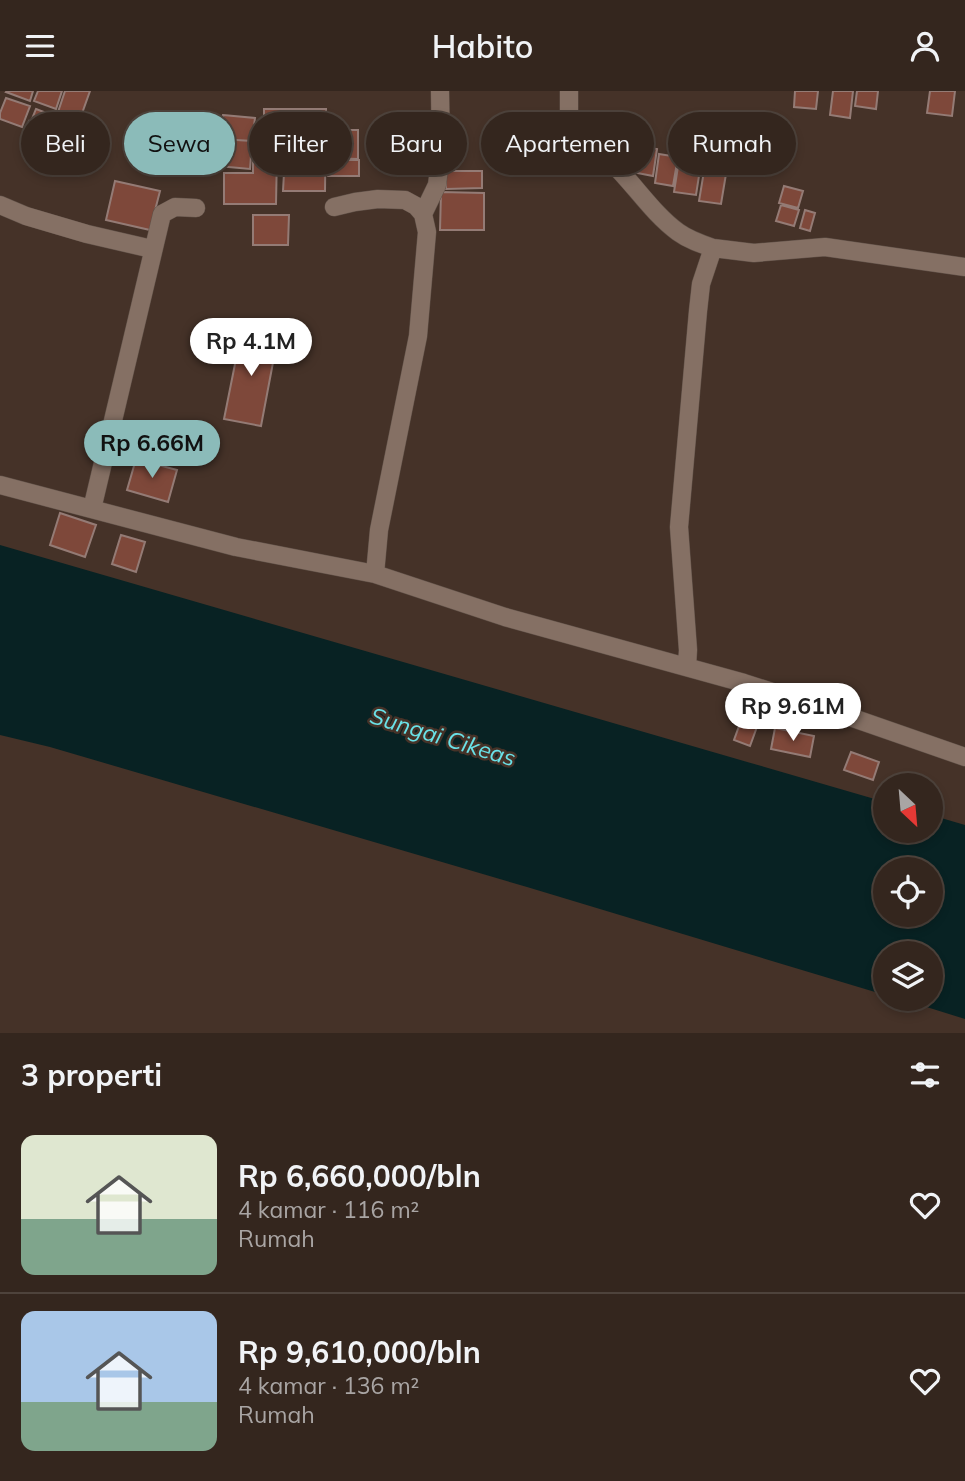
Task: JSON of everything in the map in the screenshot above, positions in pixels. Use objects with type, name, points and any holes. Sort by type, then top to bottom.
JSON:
[{"type":"street","points":[[423,214],[437,185],[441,153],[440,91]]},
{"type":"street","points":[[569,91],[571,137],[597,150],[610,161],[643,199],[677,231],[691,240],[713,248],[754,253],[825,247],[965,267]]},
{"type":"street","points":[[334,207],[355,202],[405,200],[416,205],[423,214],[427,232],[418,336],[379,530],[375,575]]},
{"type":"street","points":[[0,205],[88,235],[152,249]]},
{"type":"street","points":[[92,509],[162,214],[176,207],[197,208]]},
{"type":"street","points":[[687,666],[679,527],[701,284],[713,248]]},
{"type":"street","points":[[0,485],[236,547],[375,575],[505,617],[687,666],[850,717],[965,757]]},
{"type":"water","name":"Sungai Cikeas","points":[[0,545],[873,799],[873,843],[943,843],[943,819],[965,825],[965,1019],[939,1011],[943,1011],[943,941],[873,941],[873,991],[50,747],[0,735]]},
{"type":"building","points":[[7,91],[33,91],[30,101]]},
{"type":"building","points":[[38,91],[62,91],[56,109],[34,101]]},
{"type":"building","points":[[65,91],[90,91],[82,112],[58,112]]},
{"type":"building","points":[[795,91],[818,91],[816,109],[794,107]]},
{"type":"building","points":[[833,91],[853,91],[850,118],[830,115]]},
{"type":"building","points":[[857,91],[878,91],[876,109],[855,106]]},
{"type":"building","points":[[930,91],[955,91],[952,116],[927,113]]},
{"type":"building","points":[[6,98],[30,106],[28,112],[21,112],[21,127],[0,119]]},
{"type":"building","points":[[264,109],[326,109],[326,112],[264,112]]},
{"type":"building","points":[[235,116],[249,117],[249,141],[235,140]]},
{"type":"building","points":[[352,130],[358,130],[358,159],[352,159]]},
{"type":"building","points":[[235,140],[249,141],[249,169],[235,168]]},
{"type":"building","points":[[654,149],[657,149],[654,169]]},
{"type":"building","points":[[659,154],[668,155],[668,175],[675,175],[673,186],[655,183]]},
{"type":"building","points":[[352,160],[359,160],[359,176],[328,176],[352,175]]},
{"type":"building","points":[[467,171],[481,171],[482,188],[446,189],[446,175],[467,175]]},
{"type":"building","points":[[224,175],[277,175],[276,204],[224,204]]},
{"type":"building","points":[[284,175],[325,175],[325,191],[283,191]]},
{"type":"building","points":[[677,175],[699,175],[696,195],[674,192]]},
{"type":"building","points":[[703,175],[726,175],[721,204],[699,201]]},
{"type":"building","points":[[115,181],[160,191],[150,230],[106,220]]},
{"type":"building","points":[[784,186],[803,191],[798,208],[779,203]]},
{"type":"building","points":[[441,192],[484,193],[484,230],[440,230]]},
{"type":"building","points":[[781,205],[799,210],[794,226],[776,221]]},
{"type":"building","points":[[805,210],[815,213],[810,231],[800,228]]},
{"type":"building","points":[[253,215],[289,215],[288,245],[253,245]]},
{"type":"building","points":[[242,329],[278,336],[261,426],[224,419]]},
{"type":"building","points":[[136,459],[177,470],[168,502],[127,490]]},
{"type":"building","points":[[60,513],[96,525],[85,557],[50,545]]},
{"type":"building","points":[[121,535],[145,542],[136,572],[112,564]]},
{"type":"building","points":[[742,718],[758,724],[750,746],[734,740]]},
{"type":"building","points":[[775,728],[814,736],[810,757],[771,749]]},
{"type":"building","points":[[851,752],[879,762],[873,773],[873,780],[844,770]]}]
